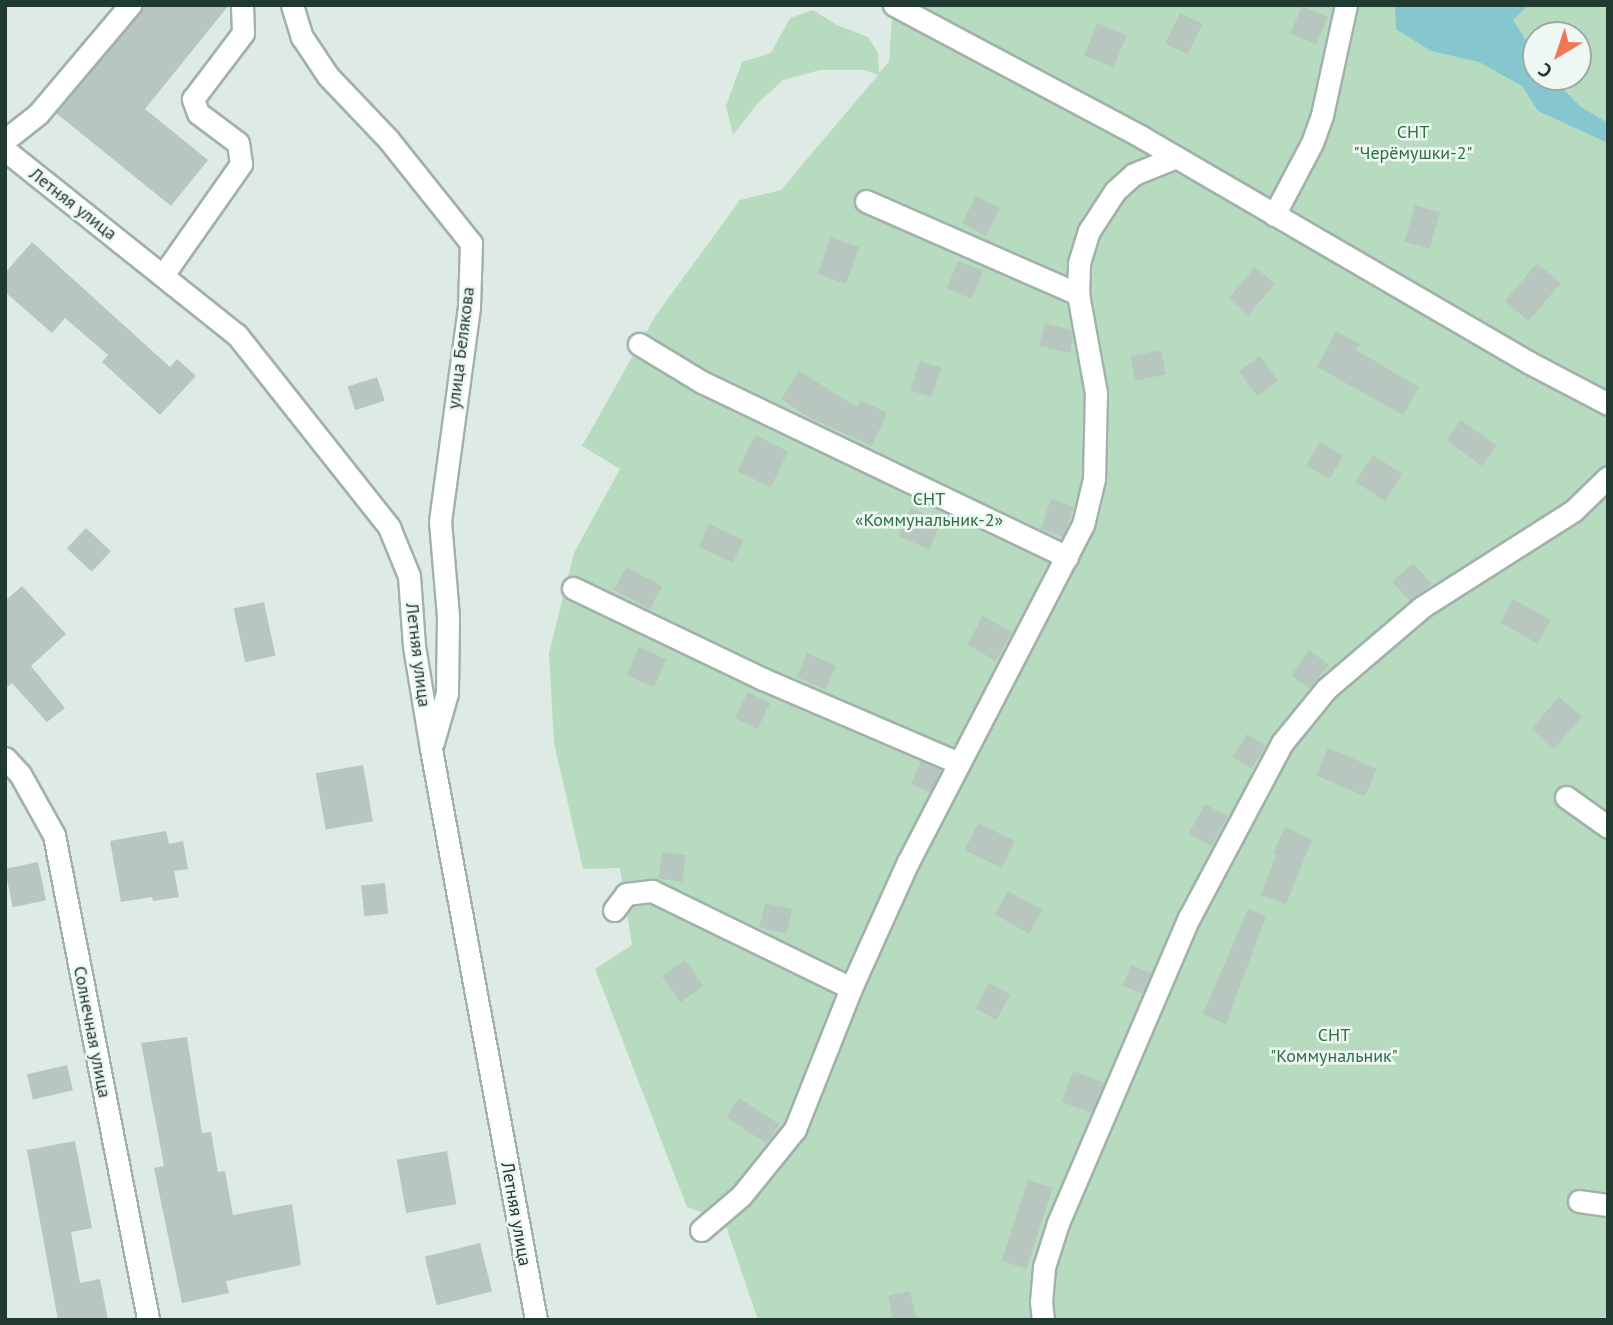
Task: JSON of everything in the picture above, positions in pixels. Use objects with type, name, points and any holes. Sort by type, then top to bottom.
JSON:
[{"type":"street","points":[[5,140],[38,114],[130,5]]},
{"type":"street","points":[[163,275],[241,164],[238,143],[198,113],[193,99],[243,33],[242,5]]},
{"type":"street","name":"улица Белякова","points":[[292,5],[302,37],[328,76],[388,139],[471,243],[469,307],[440,521],[447,617],[447,693],[431,749]]},
{"type":"street","points":[[894,5],[1176,157],[1530,363],[1608,404]]},
{"type":"street","points":[[1274,215],[1311,143],[1322,115],[1346,5]]},
{"type":"street","name":"Летняя улица","points":[[5,150],[237,335],[389,527],[409,576],[414,646],[431,749],[536,1320]]},
{"type":"street","points":[[701,1230],[741,1196],[795,1129],[851,988],[908,863],[1083,524],[1094,479],[1096,393],[1078,294],[1080,263],[1089,231],[1115,191],[1134,174],[1176,157]]},
{"type":"street","points":[[866,201],[1078,294]]},
{"type":"street","points":[[639,344],[702,382],[1067,557]]},
{"type":"street","points":[[1043,1320],[1041,1301],[1044,1267],[1058,1223],[1189,918],[1282,743],[1326,689],[1422,607],[1574,510],[1608,477]]},
{"type":"street","points":[[573,588],[763,679],[959,764]]},
{"type":"street","name":"Солнечная улица","points":[[5,758],[20,774],[54,835],[148,1320]]},
{"type":"street","points":[[1566,797],[1608,827]]},
{"type":"street","points":[[614,910],[626,894],[652,891],[851,988]]},
{"type":"street","points":[[1579,1200],[1608,1205]]},
{"type":"green space","points":[[893,5],[1608,5],[1608,1320],[758,1320],[724,1220],[687,1207],[595,969],[632,945],[620,868],[583,869],[554,743],[549,653],[574,553],[620,469],[582,446],[656,315],[740,200],[781,190],[878,75],[864,70],[820,70],[783,80],[757,104],[733,135],[726,106],[742,62],[771,53],[790,18],[813,10],[837,25],[868,37],[878,53],[879,73],[889,62]]},
{"type":"water","points":[[1395,5],[1529,5],[1513,20],[1522,34],[1522,86],[1479,62],[1431,51],[1396,29]]},
{"type":"water","points":[[1525,91],[1565,91],[1581,107],[1608,123],[1608,143],[1538,111]]},
{"type":"building","points":[[143,5],[229,5],[145,109],[208,160],[171,206],[56,113],[140,13]]},
{"type":"building","points":[[1302,6],[1328,17],[1316,45],[1290,34]]},
{"type":"building","points":[[1180,13],[1202,24],[1188,55],[1165,44]]},
{"type":"building","points":[[1097,23],[1127,35],[1114,67],[1084,55]]},
{"type":"building","points":[[976,196],[1000,208],[986,236],[962,224]]},
{"type":"building","points":[[1415,205],[1440,212],[1430,249],[1405,242]]},
{"type":"building","points":[[831,237],[859,247],[846,284],[818,274]]},
{"type":"building","points":[[32,242],[170,367],[177,359],[196,376],[160,415],[102,362],[108,355],[65,318],[52,333],[5,292],[5,273]]},
{"type":"building","points":[[958,261],[983,271],[972,299],[947,289]]},
{"type":"building","points":[[1537,263],[1561,283],[1529,321],[1505,301]]},
{"type":"building","points":[[1255,267],[1275,284],[1249,315],[1229,298]]},
{"type":"building","points":[[1045,323],[1071,330],[1073,339],[1070,353],[1039,346]]},
{"type":"building","points":[[1336,331],[1360,344],[1356,350],[1419,387],[1403,415],[1317,367]]},
{"type":"building","points":[[1161,350],[1166,375],[1135,380],[1131,356]]},
{"type":"building","points":[[1260,356],[1278,381],[1257,396],[1239,371]]},
{"type":"building","points":[[920,361],[941,368],[931,397],[910,390]]},
{"type":"building","points":[[799,371],[857,407],[861,400],[887,413],[872,446],[808,417],[781,399]]},
{"type":"building","points":[[377,377],[385,401],[355,410],[348,387]]},
{"type":"building","points":[[1461,420],[1497,446],[1482,466],[1446,440]]},
{"type":"building","points":[[755,435],[788,451],[771,487],[737,471]]},
{"type":"building","points":[[1320,442],[1343,456],[1329,479],[1306,465]]},
{"type":"building","points":[[1373,455],[1402,474],[1385,501],[1356,482]]},
{"type":"building","points":[[1051,499],[1074,507],[1063,537],[1041,529]]},
{"type":"building","points":[[911,508],[941,521],[929,549],[899,537]]},
{"type":"building","points":[[709,524],[743,540],[733,563],[698,547]]},
{"type":"building","points":[[86,528],[111,551],[92,572],[67,548]]},
{"type":"building","points":[[1413,563],[1432,584],[1411,603],[1392,582]]},
{"type":"building","points":[[626,567],[662,586],[650,609],[614,590]]},
{"type":"building","points":[[22,586],[66,634],[31,666],[65,708],[47,722],[12,683],[5,689],[5,601]]},
{"type":"building","points":[[1513,599],[1551,620],[1538,643],[1500,623]]},
{"type":"building","points":[[264,602],[275,656],[245,662],[234,608]]},
{"type":"building","points":[[983,616],[1012,632],[996,661],[967,645]]},
{"type":"building","points":[[639,647],[666,659],[654,688],[626,675]]},
{"type":"building","points":[[1309,650],[1329,665],[1310,688],[1291,676]]},
{"type":"building","points":[[807,653],[836,666],[826,690],[796,677]]},
{"type":"building","points":[[748,692],[770,703],[757,729],[735,718]]},
{"type":"building","points":[[1559,697],[1582,717],[1554,748],[1531,729]]},
{"type":"building","points":[[1247,734],[1266,746],[1251,769],[1233,757]]},
{"type":"building","points":[[1328,748],[1377,769],[1365,796],[1316,776]]},
{"type":"building","points":[[921,761],[941,770],[931,793],[911,784]]},
{"type":"building","points":[[363,765],[373,821],[326,829],[316,773]]},
{"type":"building","points":[[1205,804],[1228,817],[1211,846],[1189,834]]},
{"type":"building","points":[[978,823],[1015,841],[1002,868],[965,850]]},
{"type":"building","points":[[1285,827],[1312,840],[1286,904],[1261,895],[1276,855],[1273,853]]},
{"type":"building","points":[[166,831],[169,844],[183,841],[188,869],[174,871],[179,897],[153,901],[152,897],[121,902],[110,841]]},
{"type":"building","points":[[662,852],[686,855],[683,882],[659,879]]},
{"type":"building","points":[[38,862],[46,900],[13,907],[5,869]]},
{"type":"building","points":[[385,883],[388,914],[364,916],[361,886]]},
{"type":"building","points":[[1008,891],[1042,910],[1029,934],[995,915]]},
{"type":"building","points":[[765,903],[792,909],[787,934],[759,927]]},
{"type":"building","points":[[1248,909],[1266,916],[1226,1024],[1203,1014]]},
{"type":"building","points":[[685,960],[703,986],[680,1002],[662,976]]},
{"type":"building","points":[[1131,965],[1151,973],[1143,994],[1123,985]]},
{"type":"building","points":[[989,983],[1010,994],[997,1020],[975,1009]]},
{"type":"building","points":[[187,1037],[202,1133],[211,1132],[218,1172],[225,1171],[233,1215],[292,1204],[301,1265],[226,1281],[229,1293],[182,1303],[154,1168],[164,1166],[141,1043]]},
{"type":"building","points":[[67,1065],[73,1090],[33,1100],[27,1074]]},
{"type":"building","points":[[1073,1071],[1104,1082],[1093,1113],[1062,1102]]},
{"type":"building","points":[[739,1098],[779,1124],[767,1143],[726,1117]]},
{"type":"building","points":[[75,1141],[92,1228],[71,1232],[80,1283],[100,1279],[108,1320],[58,1320],[27,1150]]},
{"type":"building","points":[[447,1151],[456,1204],[406,1213],[397,1160]]},
{"type":"building","points":[[1028,1180],[1053,1188],[1026,1269],[1002,1261]]},
{"type":"building","points":[[480,1243],[492,1292],[437,1305],[425,1257]]},
{"type":"building","points":[[910,1291],[917,1320],[893,1320],[888,1296]]},
{"type":"park label","name":"СНТ \"Черёмушки-2\"","points":[[1413,143]]},
{"type":"park label","name":"СНТ «Коммунальник-2»","points":[[929,510]]},
{"type":"park label","name":"СНТ \"Коммунальник\"","points":[[1334,1046]]}]
